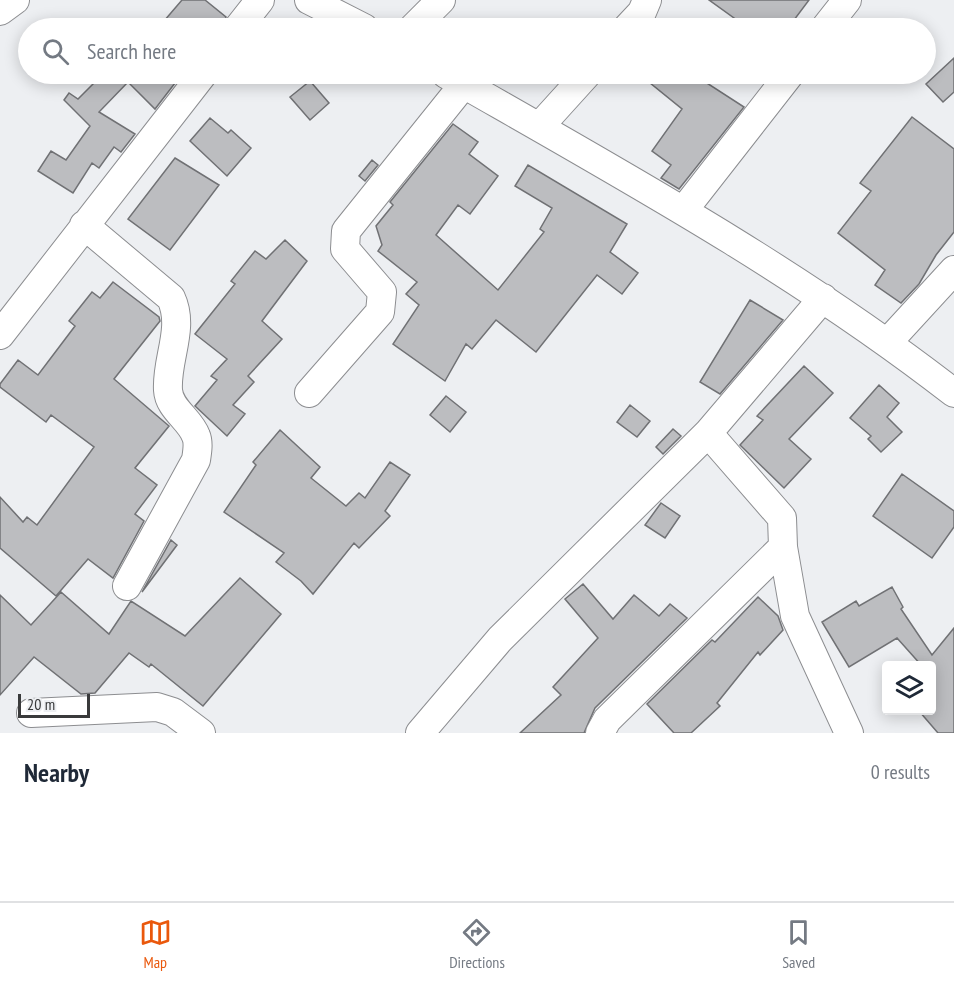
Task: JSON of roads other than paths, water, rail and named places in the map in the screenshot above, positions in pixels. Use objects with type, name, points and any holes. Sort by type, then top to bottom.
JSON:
[{"type":"street","points":[[0,11],[15,0]]},
{"type":"street","points":[[246,18],[260,0]]},
{"type":"street","points":[[309,0],[344,18]]},
{"type":"street","points":[[423,18],[441,0]]},
{"type":"street","points":[[636,18],[647,0]]},
{"type":"street","points":[[833,18],[848,0]]},
{"type":"street","points":[[0,335],[195,84]]},
{"type":"street","points":[[309,393],[380,312],[382,292],[345,249],[346,231],[451,84]]},
{"type":"street","points":[[464,84],[683,211],[823,298],[954,393]]},
{"type":"street","points":[[539,127],[578,84]]},
{"type":"street","points":[[683,211],[782,84]]},
{"type":"street","points":[[84,225],[171,298],[177,323],[167,388],[169,400],[197,437],[196,460],[127,586]]},
{"type":"street","points":[[887,343],[954,270]]},
{"type":"street","points":[[420,733],[500,639],[708,433],[823,298]]},
{"type":"street","points":[[708,433],[782,518],[783,547],[800,628],[849,733]]},
{"type":"street","points":[[600,733],[607,720],[783,547]]},
{"type":"street","points":[[31,713],[157,707],[173,712],[201,733]]}]
